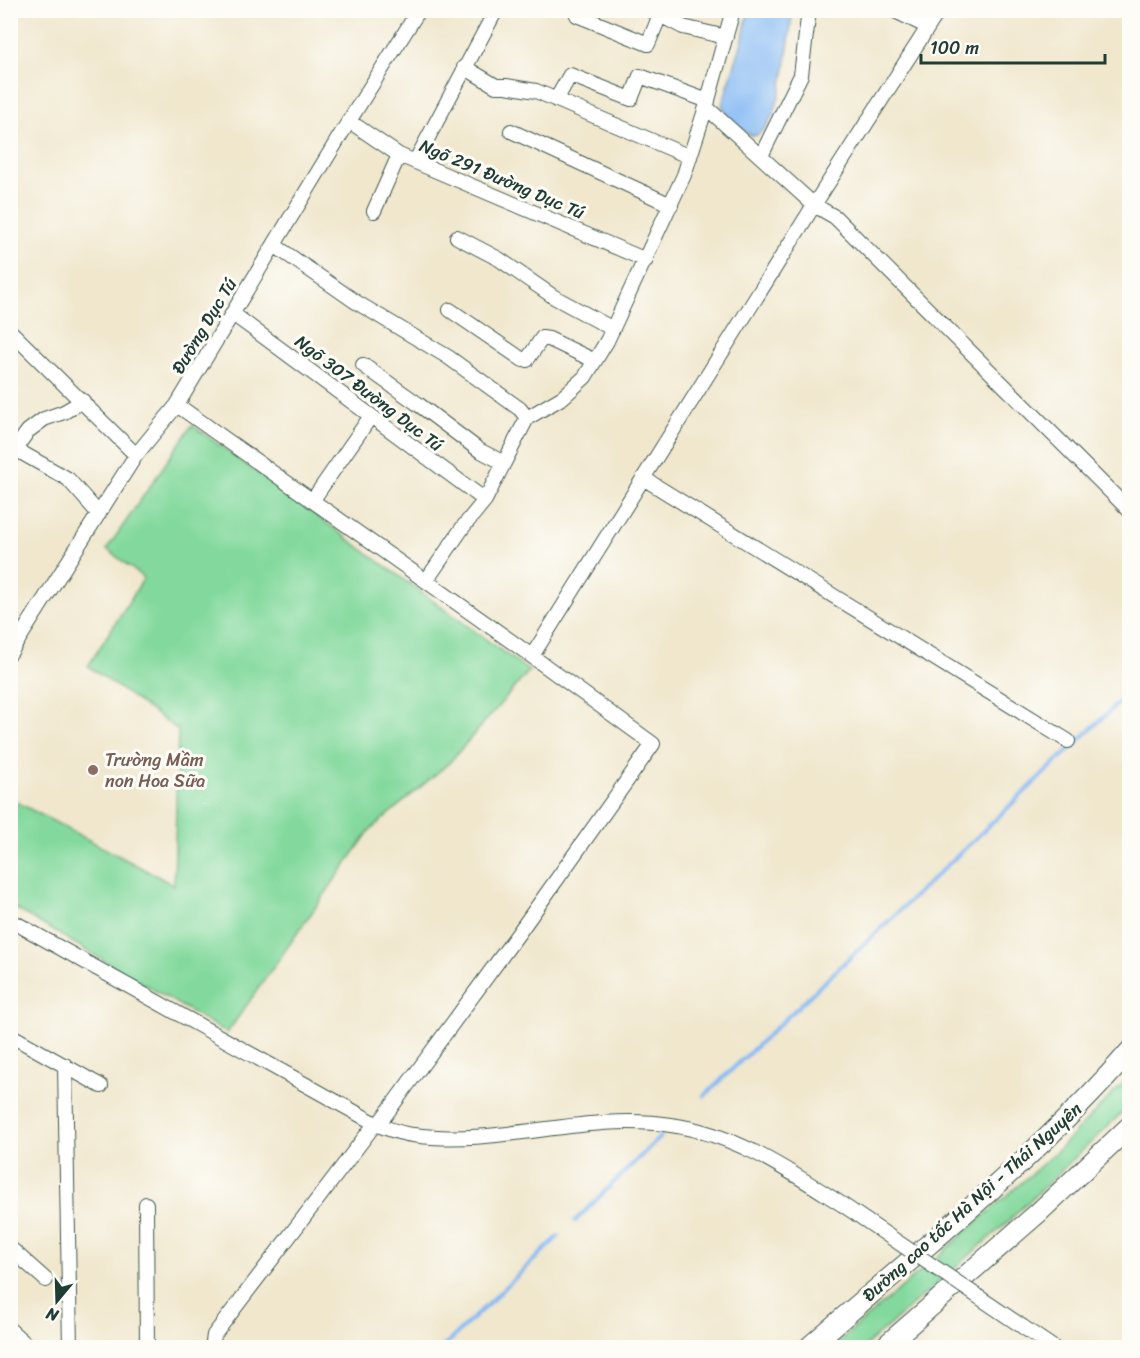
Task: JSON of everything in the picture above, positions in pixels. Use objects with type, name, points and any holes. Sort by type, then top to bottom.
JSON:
[{"type":"highway","name":"Đường cao tốc Hà Nội - Thái Nguyên","points":[[808,1347],[1005,1176],[1089,1098],[1130,1051]]},
{"type":"highway","points":[[883,1347],[1038,1213],[1130,1126]]},
{"type":"street","name":"Đường Dục Tú","points":[[10,653],[136,455],[177,405],[419,10]]},
{"type":"street","points":[[415,162],[496,10]]},
{"type":"street","points":[[426,581],[484,500],[526,418],[562,398],[585,377],[613,330],[671,205],[690,157],[733,10]]},
{"type":"street","points":[[760,156],[801,75],[809,10]]},
{"type":"street","points":[[893,10],[928,27]]},
{"type":"street","points":[[532,656],[642,478],[939,10]]},
{"type":"street","points":[[577,15],[648,44],[655,13],[683,27],[726,37]]},
{"type":"street","points":[[464,67],[496,86],[518,87],[556,100],[690,157]]},
{"type":"street","points":[[556,100],[570,75],[631,99],[640,76],[707,104],[814,205],[835,217],[1130,511]]},
{"type":"street","name":"Ngõ 291 Đường Dục Tú","points":[[349,121],[399,155],[646,260]]},
{"type":"street","points":[[512,131],[671,205]]},
{"type":"street","points":[[374,211],[399,155]]},
{"type":"street","points":[[457,237],[499,259],[554,297],[613,330]]},
{"type":"street","points":[[274,245],[356,302],[448,357],[520,409],[526,418]]},
{"type":"street","points":[[450,310],[523,360],[527,360],[542,338],[549,339],[595,361]]},
{"type":"street","name":"Ngõ 307 Đường Dục Tú","points":[[233,314],[484,500]]},
{"type":"street","points":[[10,331],[136,455]]},
{"type":"street","points":[[363,365],[479,450],[504,463]]},
{"type":"street","points":[[83,401],[64,412],[44,419],[28,432],[13,451],[68,479],[99,514]]},
{"type":"street","points":[[177,405],[653,744],[519,934],[376,1125],[214,1335],[213,1342],[217,1347]]},
{"type":"street","points":[[312,501],[371,416]]},
{"type":"street","points":[[642,478],[1068,741]]},
{"type":"street","points":[[10,920],[376,1125],[411,1135],[445,1138],[596,1123],[645,1122],[701,1131],[746,1147],[843,1205],[1054,1347]]},
{"type":"street","points":[[10,1035],[101,1086]]},
{"type":"street","points":[[65,1065],[70,1347]]},
{"type":"street","points":[[146,1204],[147,1347]]},
{"type":"street","points":[[13,1254],[46,1280]]},
{"type":"street","points":[[10,1330],[30,1347]]},
{"type":"green space","points":[[192,425],[529,671],[449,763],[370,830],[227,1033],[11,906],[11,799],[174,885],[178,730],[88,666],[144,578],[107,549]]},
{"type":"green space","points":[[1129,1077],[1129,1106],[1001,1228],[864,1347],[831,1348],[1055,1153]]},
{"type":"water","points":[[748,11],[790,11],[792,16],[786,64],[778,101],[764,129],[754,136],[735,124],[722,105],[743,39]]},
{"type":"waterway","points":[[704,1096],[1130,692]]},
{"type":"waterway","points":[[575,1221],[661,1136]]},
{"type":"waterway","points":[[442,1348],[559,1236]]},
{"type":"place","name":"Trường Mầm non Hoa Sữa","points":[[93,770]]}]
